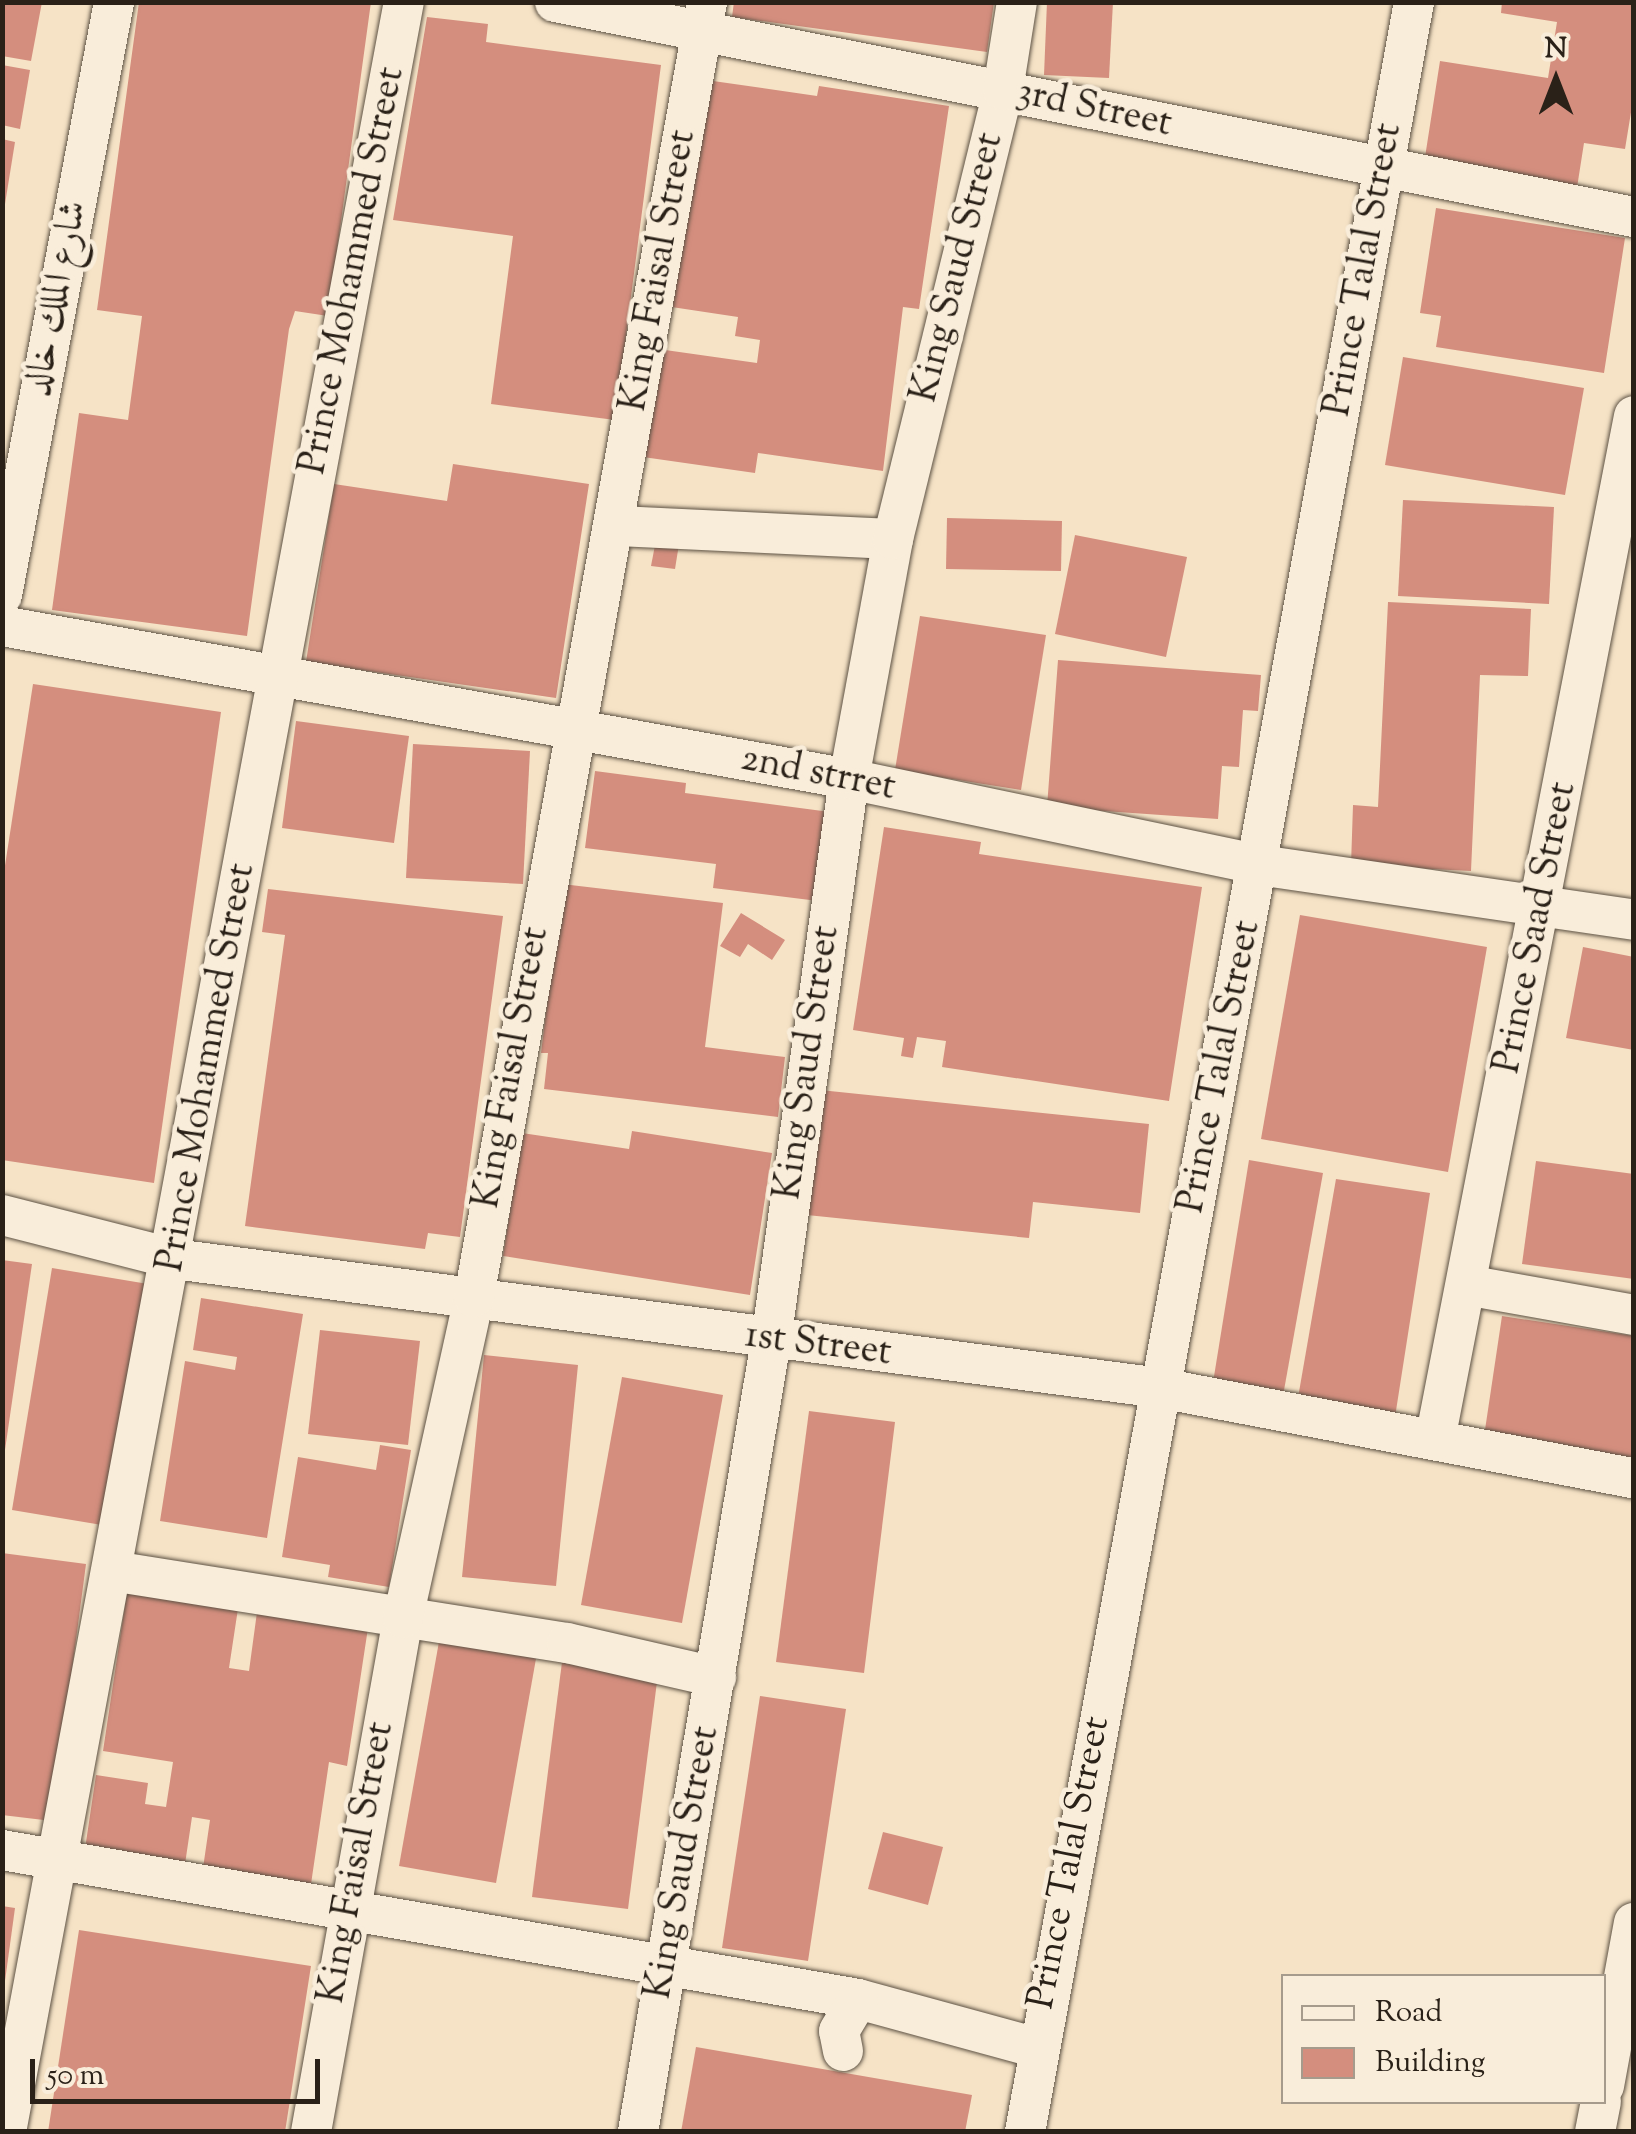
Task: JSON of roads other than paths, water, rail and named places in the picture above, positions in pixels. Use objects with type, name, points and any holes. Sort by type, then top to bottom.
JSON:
[{"type":"street","name":"شارع الملك خالد","points":[[2,595],[114,2]]},
{"type":"street","name":"Prince Mohammed Street","points":[[6,2132],[174,1259],[404,2]]},
{"type":"street","name":"3rd Street","points":[[556,2],[704,17],[1003,90],[1382,171],[1634,217]]},
{"type":"street","name":"King Saud Street","points":[[638,2132],[771,1341],[849,779],[893,539],[1003,90],[1018,2]]},
{"type":"street","name":"Prince Talal Street","points":[[1024,2132],[1259,866],[1414,2]]},
{"type":"street","name":"King Faisal Street","points":[[312,2132],[348,1910],[403,1618],[474,1297],[572,730],[616,526],[704,17]]},
{"type":"street","name":"Prince Saad Street","points":[[1436,1440],[1634,416]]},
{"type":"street","points":[[616,526],[893,539]]},
{"type":"street","name":"2nd strret","points":[[2,626],[849,779],[1259,866],[1634,920]]},
{"type":"street","name":"1st Street","points":[[2,1215],[174,1259],[474,1297],[771,1341],[1160,1388],[1634,1478]]},
{"type":"street","points":[[1466,1285],[1634,1315]]},
{"type":"street","points":[[112,1572],[568,1642],[716,1677]]},
{"type":"street","points":[[2,1850],[858,2000],[1037,2048]]},
{"type":"street","points":[[1606,2075],[1634,1923]]},
{"type":"street","points":[[844,2051],[839,2031],[858,2000]]},
{"type":"street","points":[[1595,2132],[1601,2104]]}]
